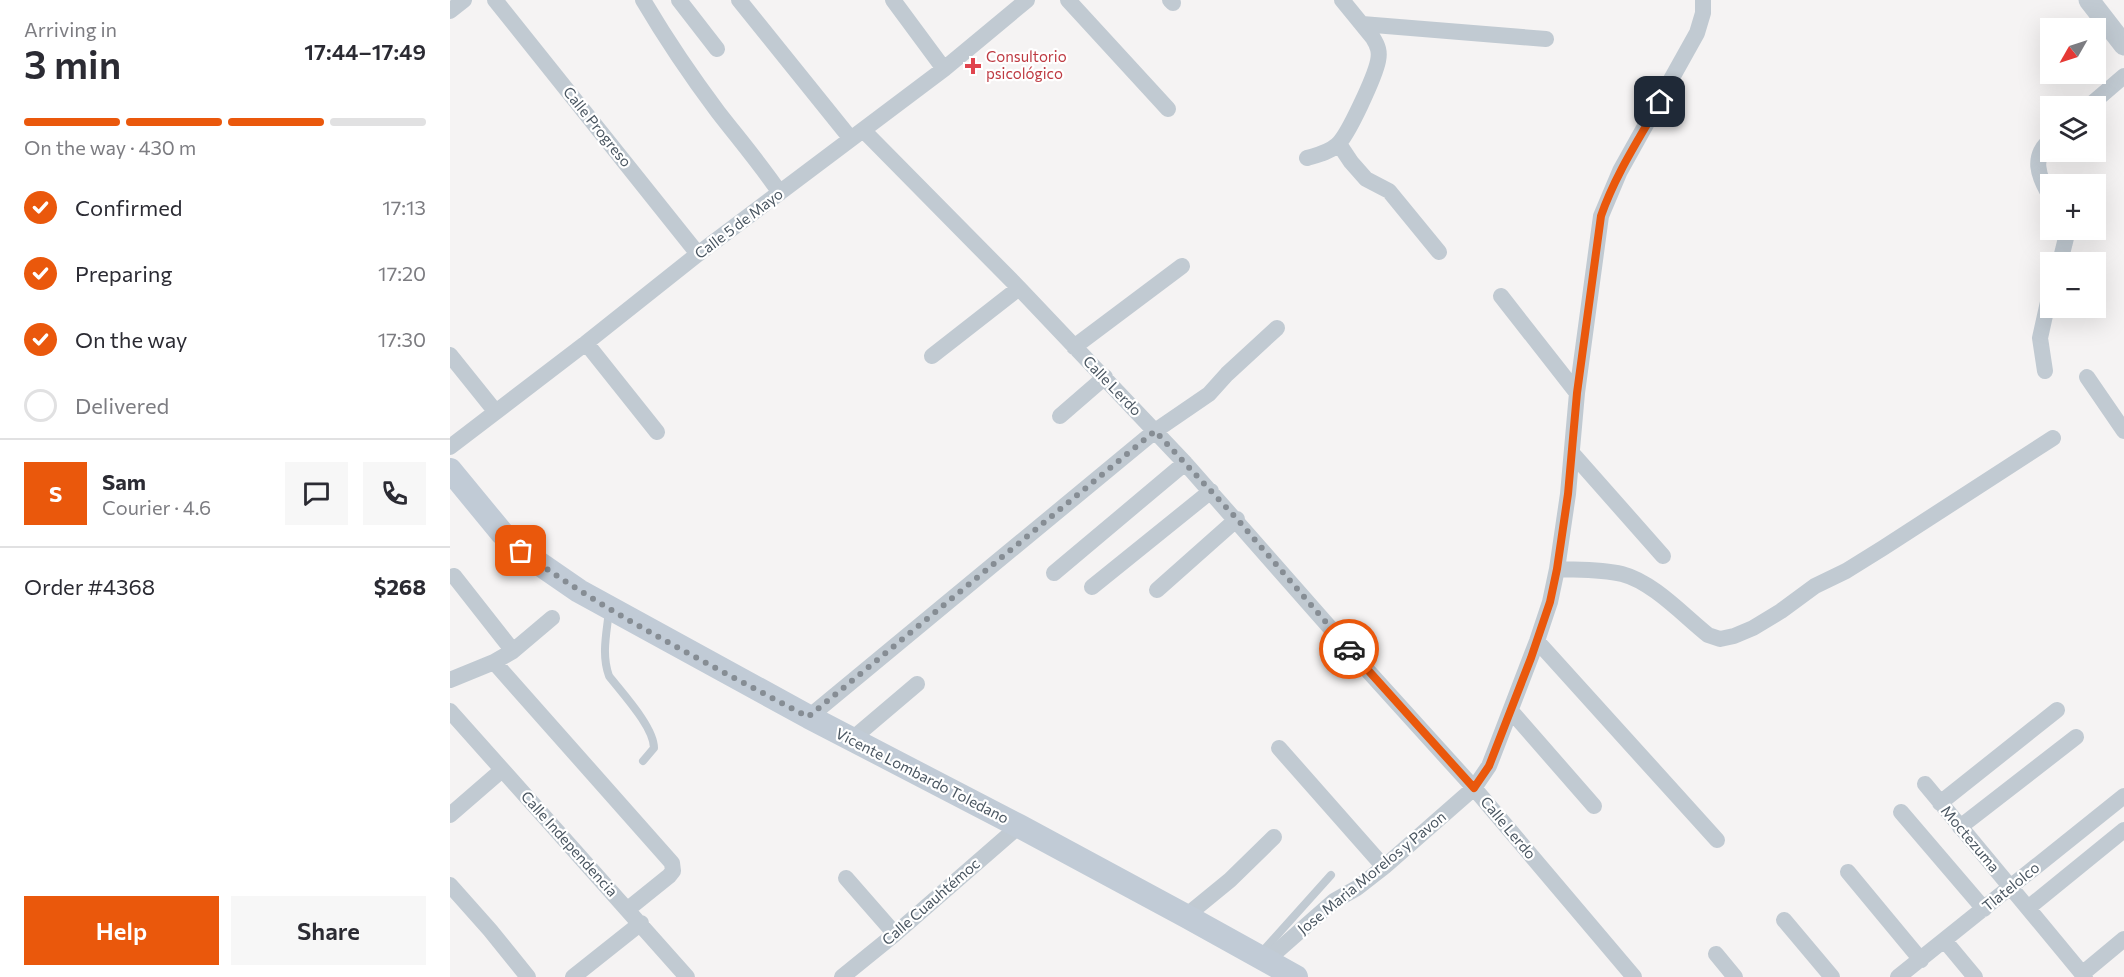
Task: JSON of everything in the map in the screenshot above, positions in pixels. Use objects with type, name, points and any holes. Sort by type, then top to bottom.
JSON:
[{"type":"main road","name":"Vicente Lombardo Toledano","points":[[452,476],[521,551],[609,610],[850,740],[1186,915],[1296,977]]},
{"type":"street","points":[[450,11],[464,0]]},
{"type":"street","name":"Calle Progreso","points":[[495,0],[698,254]]},
{"type":"street","points":[[643,0],[660,30],[719,114],[780,193]]},
{"type":"street","points":[[679,0],[717,49]]},
{"type":"street","name":"Calle Lerdo","points":[[739,0],[857,135],[1019,288],[1237,519],[1369,672],[1474,788],[1634,977]]},
{"type":"street","points":[[893,0],[944,69]]},
{"type":"street","name":"Calle 5 de Mayo","points":[[450,447],[698,254],[944,69],[1027,0]]},
{"type":"street","points":[[1068,0],[1168,109]]},
{"type":"street","points":[[1307,158],[1326,152],[1339,144],[1371,83],[1378,60],[1377,45],[1342,0]]},
{"type":"street","name":"Jose Maria Morelos y Pavon","points":[[1263,958],[1334,901],[1357,888],[1384,867],[1474,788],[1489,766],[1537,641],[1550,602],[1557,569],[1572,453],[1577,393],[1601,216],[1620,171],[1697,33],[1703,13],[1703,0]]},
{"type":"street","points":[[2089,0],[2124,45]]},
{"type":"street","points":[[1362,24],[1546,39]]},
{"type":"street","points":[[2101,96],[2124,76]]},
{"type":"street","points":[[1339,144],[1366,179],[1389,191],[1439,252]]},
{"type":"street","points":[[2040,152],[2038,156],[2040,179]]},
{"type":"street","points":[[1074,347],[1182,266]]},
{"type":"street","points":[[932,356],[1019,288]]},
{"type":"street","points":[[1501,296],[1577,393]]},
{"type":"street","points":[[2044,318],[2040,338],[2045,371]]},
{"type":"street","points":[[808,717],[1155,431],[1209,394],[1276,328]]},
{"type":"street","points":[[586,343],[657,432]]},
{"type":"street","points":[[450,355],[495,411]]},
{"type":"street","points":[[1060,416],[1105,377]]},
{"type":"street","points":[[2087,377],[2124,431]]},
{"type":"street","points":[[1557,569],[1623,574],[1644,583],[1708,635],[1720,639],[1734,636],[1753,628],[1815,586],[1846,571],[2053,438]]},
{"type":"street","points":[[1572,453],[1663,556]]},
{"type":"street","points":[[1054,573],[1185,463]]},
{"type":"street","points":[[1092,587],[1211,491]]},
{"type":"street","points":[[1156,590],[1237,519]]},
{"type":"street","points":[[454,576],[513,651]]},
{"type":"street","points":[[450,680],[494,662],[513,651],[552,618]]},
{"type":"street","points":[[1537,641],[1717,840]]},
{"type":"street","points":[[494,662],[672,863],[673,871],[669,876],[628,909]]},
{"type":"street","points":[[850,740],[917,684]]},
{"type":"street","points":[[1940,803],[2057,710]]},
{"type":"street","name":"Calle Independencia","points":[[450,711],[687,977]]},
{"type":"street","points":[[1510,711],[1594,806]]},
{"type":"street","points":[[1960,827],[2076,737]]},
{"type":"street","points":[[1279,748],[1384,867]]},
{"type":"street","points":[[450,815],[502,770]]},
{"type":"street","name":"Moctezuma","points":[[1925,784],[2084,975]]},
{"type":"street","name":"Tlatelolco","points":[[1898,977],[2124,796]]},
{"type":"street","points":[[1901,812],[1984,909]]},
{"type":"street","name":"Calle Cuauhtémoc","points":[[842,977],[1019,826]]},
{"type":"street","points":[[2028,908],[2124,830]]},
{"type":"street","points":[[1186,915],[1230,880],[1274,837]]},
{"type":"street","points":[[1848,872],[1921,960]]},
{"type":"street","points":[[846,878],[895,933]]},
{"type":"street","points":[[450,885],[528,977]]},
{"type":"street","points":[[1785,920],[1832,977]]},
{"type":"street","points":[[573,977],[641,923]]},
{"type":"street","points":[[2084,975],[2124,939]]},
{"type":"street","points":[[1945,941],[1975,977]]},
{"type":"street","points":[[1716,954],[1735,977]]},
{"type":"lane","points":[[609,610],[604,650],[605,666],[609,676],[647,727],[654,741],[654,748],[643,761]]},
{"type":"lane","points":[[1263,958],[1331,875]]},
{"type":"way so far","points":[[521,551],[609,610],[808,717],[1155,431],[1237,519],[1349,649]]},
{"type":"place","name":"Consultorio psicológico","points":[[973,66]]},
{"type":"route","points":[[1349,649],[1474,788],[1489,766],[1550,602],[1568,494],[1577,393],[1601,216],[1620,171],[1660,102]]}]
